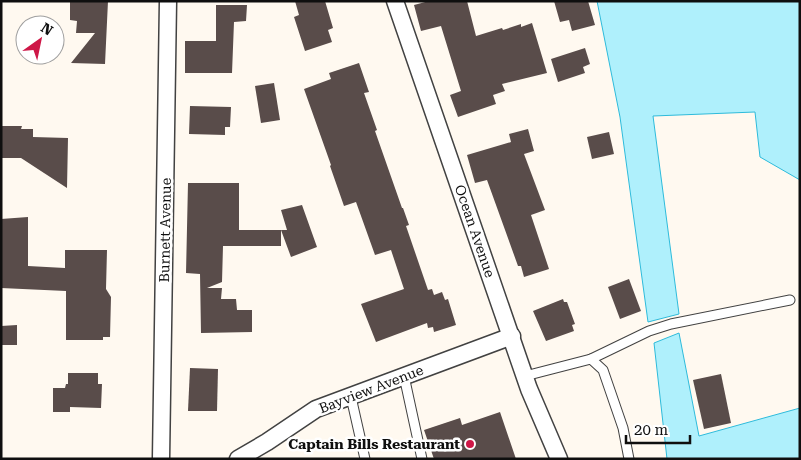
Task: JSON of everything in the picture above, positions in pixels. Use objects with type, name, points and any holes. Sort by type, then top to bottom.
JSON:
[{"type":"street","name":"Burnett Avenue","points":[[161,459],[168,1]]},
{"type":"street","name":"Ocean Avenue","points":[[395,1],[525,376],[559,459]]},
{"type":"street","name":"Bayview Avenue","points":[[238,459],[316,409],[512,336]]},
{"type":"lane","points":[[525,376],[591,359],[649,331],[671,324],[790,300]]},
{"type":"lane","points":[[591,359],[603,370],[623,428],[629,459]]},
{"type":"lane","points":[[404,376],[422,459]]},
{"type":"lane","points":[[351,397],[365,459]]},
{"type":"water","points":[[597,1],[800,1],[800,180],[760,157],[755,112],[653,116],[679,314],[648,322],[620,117]]},
{"type":"water","points":[[679,333],[699,436],[800,408],[800,459],[667,459],[654,343]]},
{"type":"building","points":[[70,1],[108,1],[105,64],[71,63],[95,33],[76,33],[77,21],[70,20]]},
{"type":"building","points":[[295,1],[325,1],[333,28],[328,30],[332,42],[305,51],[294,17],[299,15]]},
{"type":"building","points":[[429,1],[467,1],[476,36],[502,28],[503,30],[521,24],[521,27],[532,23],[547,73],[502,84],[505,91],[493,95],[496,104],[458,117],[450,95],[461,91],[441,26],[421,31],[414,5]]},
{"type":"building","points":[[554,1],[588,1],[595,25],[572,31],[569,20],[560,22]]},
{"type":"building","points":[[216,5],[247,5],[246,21],[234,22],[232,73],[185,73],[185,41],[216,41]]},
{"type":"building","points":[[585,48],[590,64],[583,67],[585,73],[558,82],[551,59]]},
{"type":"building","points":[[359,63],[369,92],[364,93],[377,130],[375,131],[409,225],[406,226],[428,290],[432,289],[434,295],[442,292],[445,300],[448,299],[456,325],[434,332],[433,327],[428,328],[427,323],[376,342],[361,304],[404,289],[391,250],[375,255],[356,202],[344,206],[304,89],[331,79],[329,73]]},
{"type":"building","points":[[274,83],[280,120],[261,123],[255,86]]},
{"type":"building","points":[[190,106],[231,107],[230,127],[225,127],[225,135],[189,134]]},
{"type":"building","points":[[1,126],[22,126],[21,129],[33,129],[33,137],[68,138],[67,188],[21,158],[1,158]]},
{"type":"building","points":[[528,129],[534,151],[524,154],[545,210],[531,215],[549,269],[524,277],[521,266],[518,266],[487,180],[475,183],[467,155],[511,142],[509,134]]},
{"type":"building","points":[[609,132],[614,154],[592,159],[587,137]]},
{"type":"building","points":[[188,183],[239,183],[239,230],[281,230],[281,246],[223,246],[222,282],[207,288],[222,288],[221,299],[236,299],[237,310],[252,310],[252,332],[201,333],[200,274],[186,273]]},
{"type":"building","points":[[302,205],[317,247],[291,257],[281,230],[287,230],[281,210]]},
{"type":"building","points":[[28,217],[28,266],[65,268],[65,250],[107,250],[106,289],[111,297],[110,337],[103,337],[103,340],[66,340],[66,291],[1,288],[1,219]]},
{"type":"building","points":[[629,279],[641,311],[620,319],[608,287]]},
{"type":"building","points":[[563,299],[564,302],[567,302],[575,324],[572,325],[574,331],[546,341],[533,311]]},
{"type":"building","points":[[17,325],[17,345],[1,345],[1,326]]},
{"type":"building","points":[[190,368],[218,369],[217,411],[188,411]]},
{"type":"building","points":[[68,373],[98,373],[98,384],[102,384],[101,408],[70,407],[70,412],[53,412],[53,388],[65,388],[66,384],[68,384]]},
{"type":"building","points":[[721,374],[731,423],[704,429],[693,380]]},
{"type":"building","name":"Captain Bills Restaurant","points":[[500,412],[516,459],[434,459],[424,430],[460,418],[462,425]]},
{"type":"place","name":"Captain Bills Restaurant","points":[[470,444]]}]
